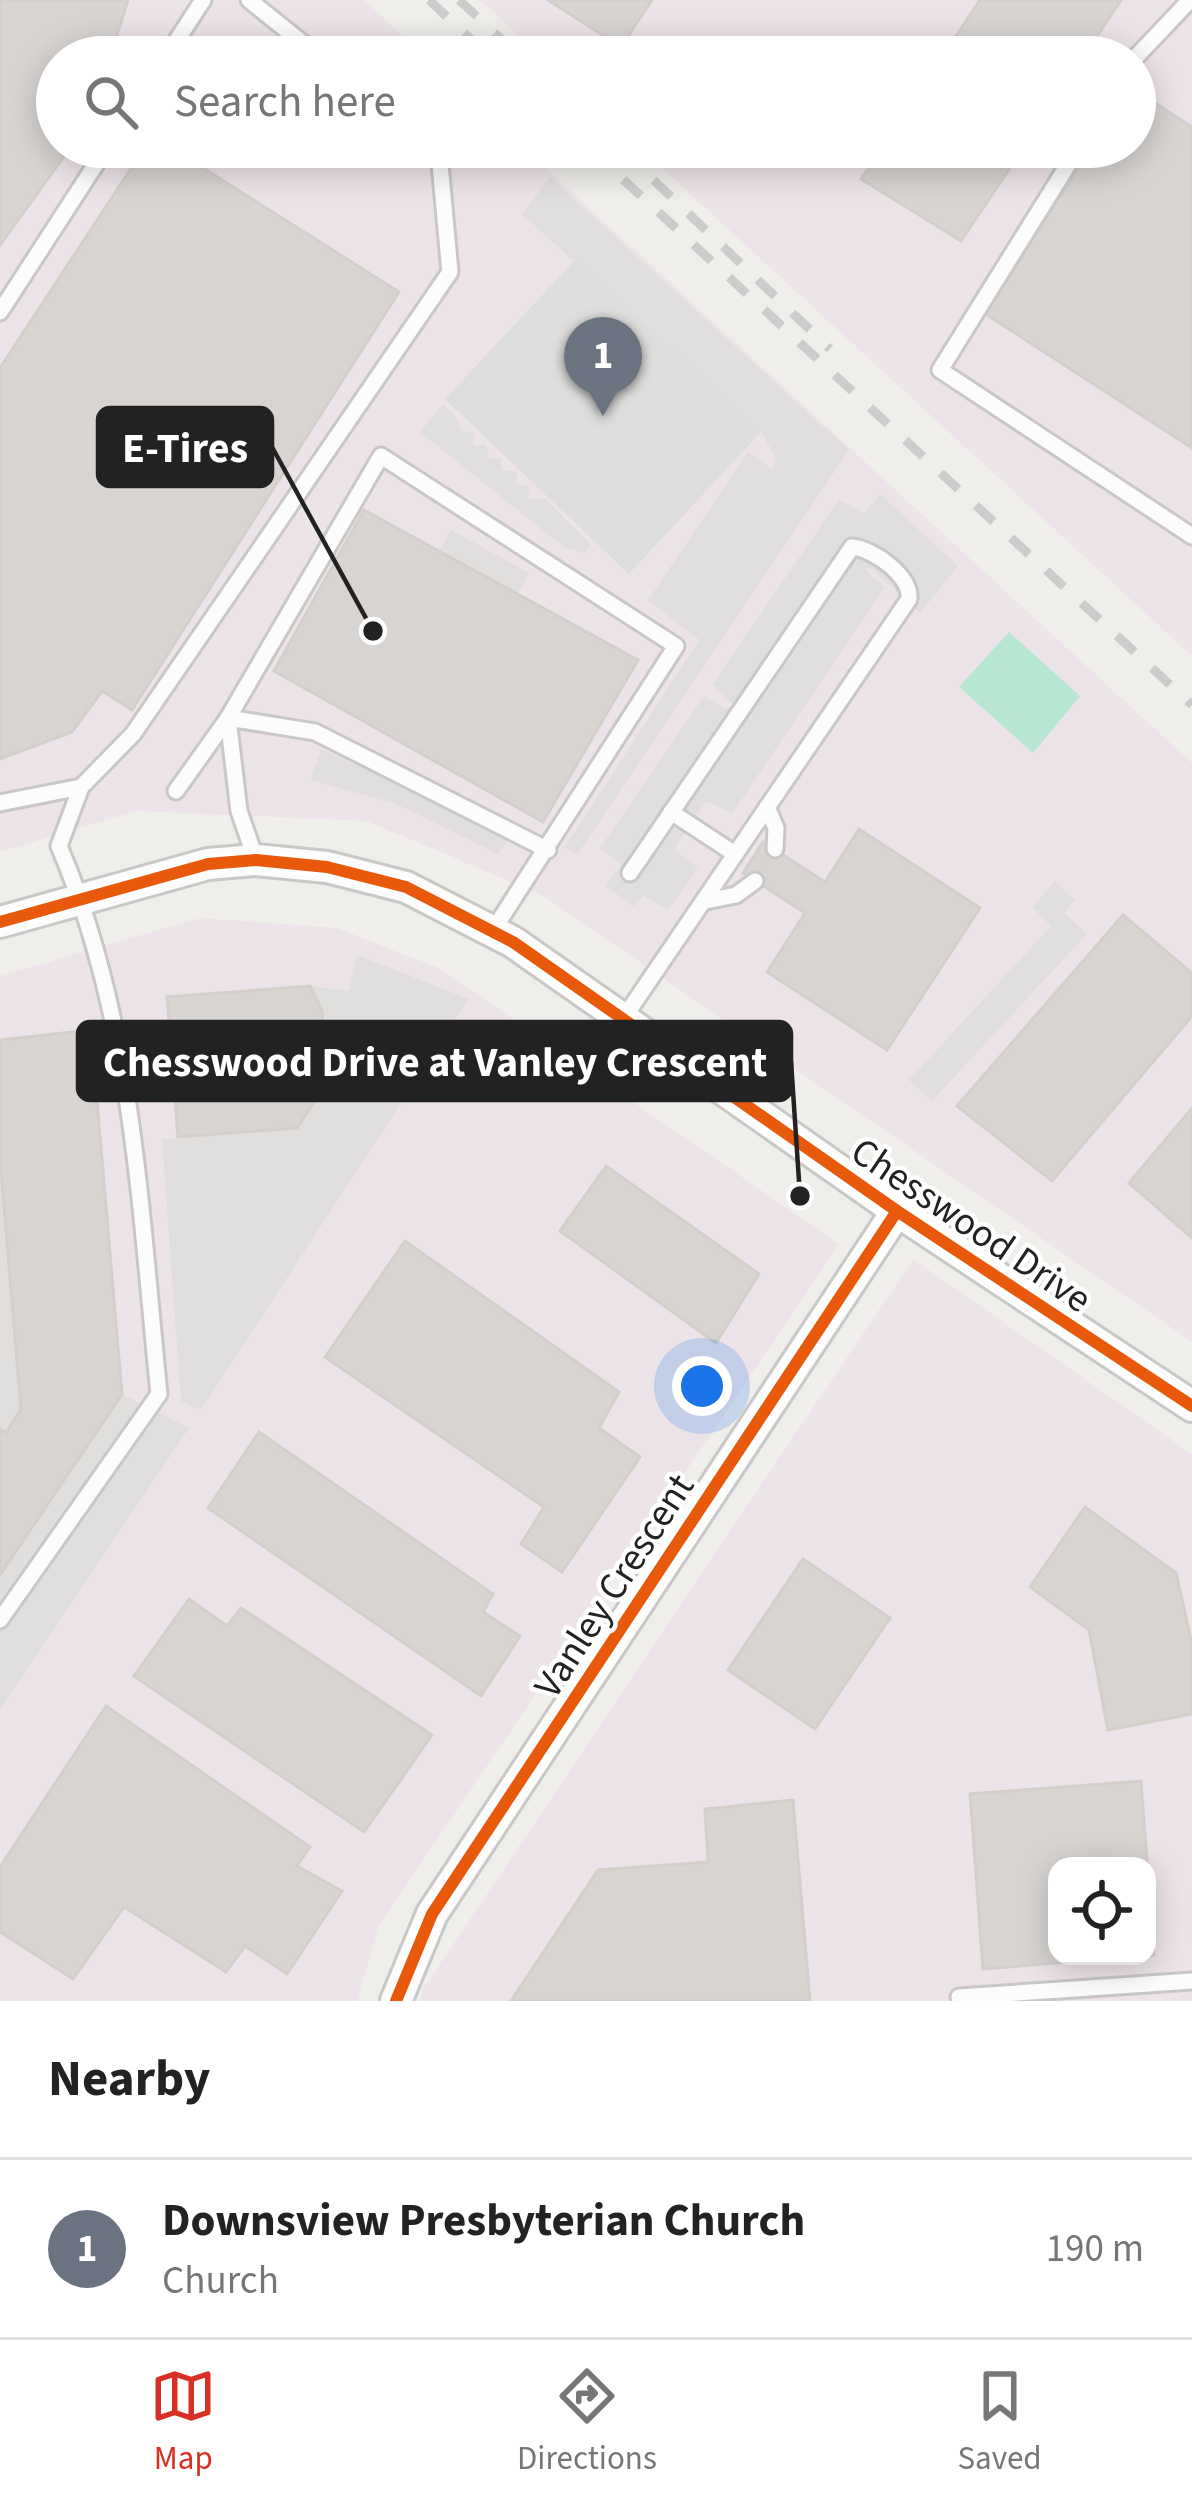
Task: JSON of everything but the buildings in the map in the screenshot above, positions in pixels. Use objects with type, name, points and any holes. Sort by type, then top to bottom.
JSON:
[{"type":"street","name":"Chesswood Drive","points":[[0,922],[208,864],[256,860],[327,867],[406,887],[492,932],[897,1211],[1192,1406]]},
{"type":"street","name":"Vanley Crescent","points":[[396,2001],[432,1914],[897,1211]]},
{"type":"lane","points":[[180,36],[203,0]]},
{"type":"lane","points":[[249,0],[290,36]]},
{"type":"lane","points":[[1156,36],[1190,0]]},
{"type":"lane","points":[[0,311],[93,168]]},
{"type":"lane","points":[[0,1620],[159,1394],[123,1052],[80,897],[58,846],[81,787],[134,734],[450,272],[440,168]]},
{"type":"lane","points":[[1066,168],[940,370],[1192,536]]},
{"type":"lane","points":[[176,791],[228,718],[380,456],[676,646],[492,932]]},
{"type":"lane","points":[[623,1019],[909,598],[904,578],[863,548],[852,547],[630,873]]},
{"type":"lane","points":[[228,718],[315,732],[548,850]]},
{"type":"lane","points":[[228,718],[239,811],[256,860]]},
{"type":"lane","points":[[0,803],[81,787]]},
{"type":"lane","points":[[767,807],[776,828],[775,849]]},
{"type":"lane","points":[[671,812],[735,854]]},
{"type":"lane","points":[[706,901],[736,895],[755,881]]},
{"type":"lane","points":[[959,1996],[1192,1981]]},
{"type":"shaded area","points":[[0,0],[364,0],[403,36],[36,36],[36,168],[546,168],[1192,763],[1192,1342],[542,895],[367,821],[136,811],[0,852]]},
{"type":"shaded area","points":[[480,0],[1192,0],[1192,656],[662,168],[1156,168],[1156,36],[519,36]]},
{"type":"shaded area","points":[[550,177],[849,450],[577,855],[565,847],[699,640],[648,600],[748,452],[772,469],[776,458],[761,432],[522,214]]},
{"type":"shaded area","points":[[576,259],[761,432],[629,574],[445,399]]},
{"type":"shaded area","points":[[443,404],[458,420],[461,431],[474,432],[473,445],[486,445],[489,458],[501,458],[502,470],[517,472],[516,484],[529,486],[528,498],[546,499],[591,545],[584,553],[565,548],[420,432]]},
{"type":"shaded area","points":[[880,494],[958,566],[920,613],[871,568],[864,569],[885,587],[732,814],[706,801],[674,849],[698,868],[668,910],[644,896],[634,906],[605,886],[621,865],[600,848],[704,696],[725,709],[733,705],[713,684],[839,499],[864,514]]},
{"type":"shaded area","points":[[451,530],[529,573],[517,595],[439,551]]},
{"type":"shaded area","points":[[321,749],[510,836],[498,854],[396,804],[311,780]]},
{"type":"shaded area","points":[[1055,881],[1075,900],[1064,913],[1087,934],[932,1101],[909,1080],[1051,926],[1032,907]]},
{"type":"shaded area","points":[[200,918],[337,928],[441,969],[839,1244],[379,1926],[357,2001],[0,2001],[0,976]]},
{"type":"shaded area","points":[[357,955],[469,999],[201,1410],[181,1402],[162,1139],[297,1127],[326,1084],[322,1011],[310,986],[349,991]]},
{"type":"shaded area","points":[[0,1158],[21,1409],[6,1433],[0,1429]]},
{"type":"shaded area","points":[[913,1259],[1192,1454],[1192,2001],[421,2001],[423,1989]]},
{"type":"shaded area","points":[[122,1394],[189,1428],[0,1709],[0,1575]]},
{"type":"green space","points":[[1009,632],[1080,696],[1033,753],[959,687]]},
{"type":"railway","points":[[429,0],[468,36]]},
{"type":"railway","points":[[459,0],[498,36]]},
{"type":"railway","points":[[611,168],[1192,705]]},
{"type":"railway","points":[[641,168],[830,349]]},
{"type":"cycle path","points":[[0,922],[208,864],[256,860],[327,867],[406,887],[513,942],[897,1211],[1192,1406]]},
{"type":"cycle path","points":[[396,2001],[432,1914],[897,1211]]},
{"type":"place","name":"Downsview Presbyterian Church","points":[[603,416]]},
{"type":"place","name":"E-Tires","points":[[373,631]]},
{"type":"place","name":"Chesswood Drive at Vanley Crescent","points":[[800,1196]]}]
